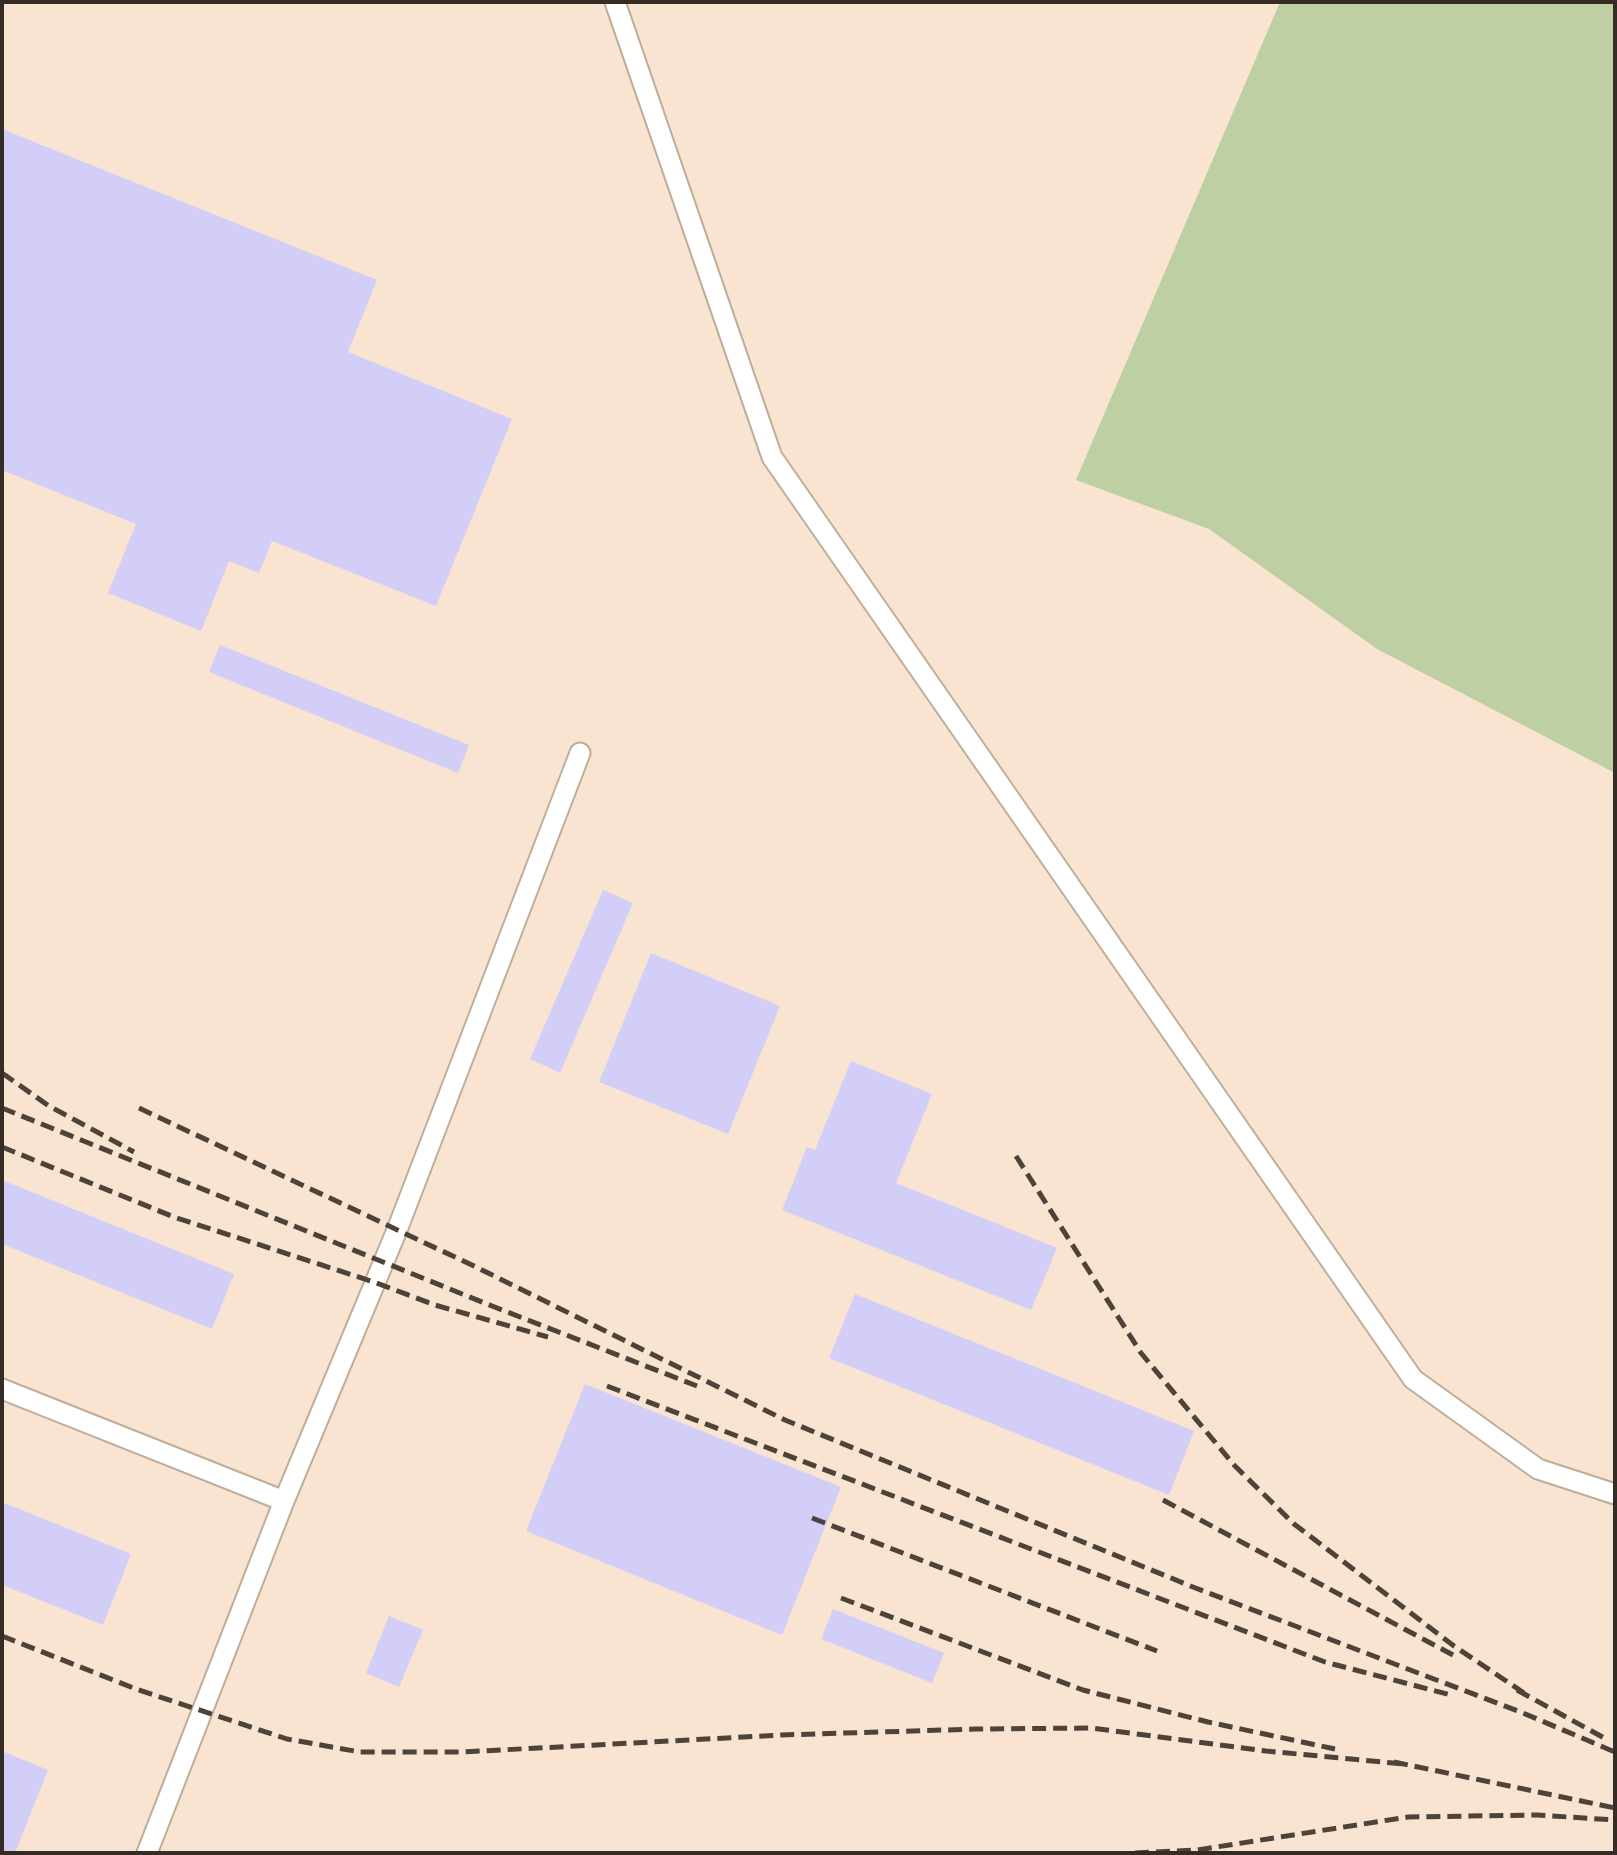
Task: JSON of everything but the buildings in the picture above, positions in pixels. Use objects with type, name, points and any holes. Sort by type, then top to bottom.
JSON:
[{"type":"lane","points":[[615,2],[772,457],[1413,1379],[1538,1469],[1615,1494]]},
{"type":"lane","points":[[147,1853],[284,1501],[397,1230],[580,753]]},
{"type":"lane","points":[[2,1389],[284,1501]]},
{"type":"green space","points":[[1280,2],[1615,2],[1615,773],[1377,649],[1209,529],[1076,480]]},
{"type":"railway","points":[[2,1073],[49,1106],[134,1152]]},
{"type":"railway","points":[[2,1108],[697,1386]]},
{"type":"railway","points":[[139,1108],[476,1267],[785,1420],[1193,1587],[1523,1713],[1615,1752]]},
{"type":"railway","points":[[2,1147],[174,1217],[374,1282],[435,1305],[548,1337]]},
{"type":"railway","points":[[1016,1156],[1141,1353],[1234,1465],[1294,1524],[1454,1646],[1524,1693]]},
{"type":"railway","points":[[607,1386],[1325,1662],[1451,1695]]},
{"type":"railway","points":[[1163,1500],[1453,1655]]},
{"type":"railway","points":[[812,1518],[1157,1651]]},
{"type":"railway","points":[[841,1598],[1083,1690],[1208,1722],[1335,1749]]},
{"type":"railway","points":[[2,1636],[136,1689],[287,1739],[360,1752],[463,1752],[782,1735],[1092,1728],[1266,1751],[1404,1764]]},
{"type":"railway","points":[[1517,1690],[1606,1739]]},
{"type":"railway","points":[[1394,1762],[1615,1808]]},
{"type":"railway","points":[[1135,1853],[1197,1850],[1408,1817],[1537,1815],[1615,1820]]}]
